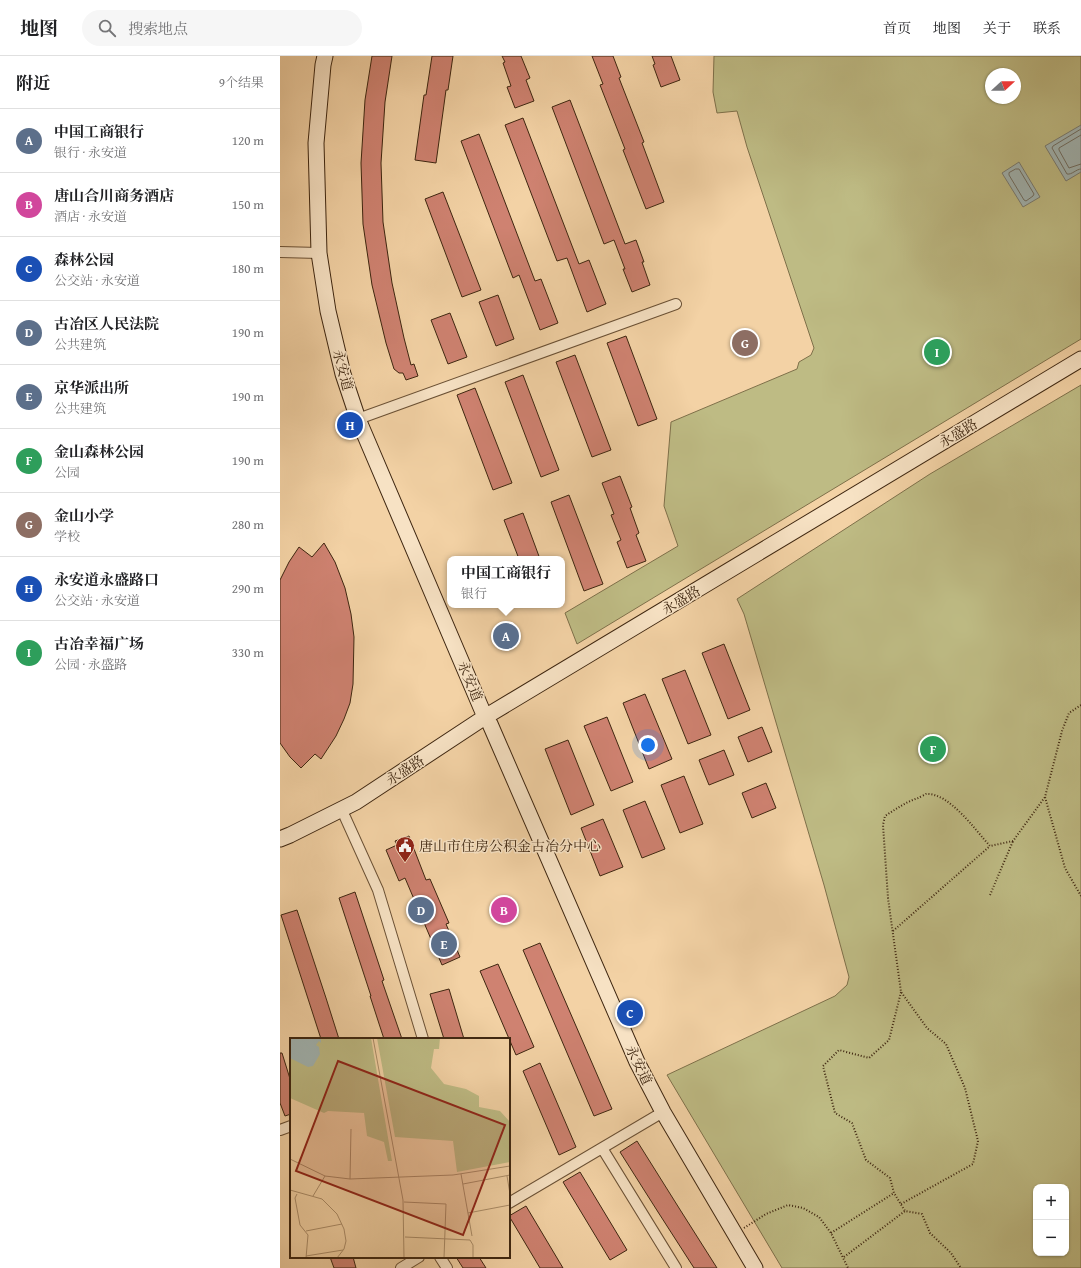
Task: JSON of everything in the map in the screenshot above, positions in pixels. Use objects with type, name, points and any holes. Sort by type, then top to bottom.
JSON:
[{"type":"main road","name":"永安道","points":[[325,56],[316,143],[319,253],[328,310],[343,374],[358,419],[637,1062],[663,1112],[755,1268]]},
{"type":"main road","name":"永盛路","points":[[280,839],[356,802],[1081,359]]},
{"type":"main road","name":"永盛路","points":[[280,848],[360,809],[488,720],[1081,369]]},
{"type":"street","points":[[280,252],[319,253]]},
{"type":"street","points":[[358,419],[676,304]]},
{"type":"street","points":[[345,817],[378,890],[423,1038]]},
{"type":"street","points":[[510,1202],[663,1112]]},
{"type":"street","points":[[280,1130],[290,1126]]},
{"type":"street","points":[[602,1148],[676,1268]]},
{"type":"street","points":[[401,1268],[417,1258]]},
{"type":"street","points":[[441,1258],[447,1268]]},
{"type":"path","points":[[990,895],[1013,841],[1045,797],[1062,731],[1069,713],[1081,705]]},
{"type":"path","points":[[961,1268],[951,1253],[930,1233],[922,1214],[905,1211],[894,1193],[890,1178],[866,1160],[852,1123],[835,1113],[824,1066],[839,1050],[869,1058],[889,1040],[901,992],[888,898],[883,825],[885,816],[906,802],[927,794],[940,797],[950,802],[961,812],[990,846]]},
{"type":"path","points":[[1045,797],[1065,868],[1081,896]]},
{"type":"path","points":[[893,931],[990,846],[1013,841]]},
{"type":"path","points":[[900,1204],[972,1164],[978,1141],[965,1088],[946,1044],[927,1028],[901,992]]},
{"type":"path","points":[[831,1233],[894,1193]]},
{"type":"path","points":[[735,1234],[766,1214],[788,1205],[803,1208],[819,1216],[831,1233],[844,1257],[848,1268]]},
{"type":"path","points":[[844,1257],[905,1211]]},
{"type":"shaded area","points":[[714,56],[1081,56],[1081,339],[577,644],[565,613],[678,546],[664,506],[671,422],[797,369],[799,362],[811,355],[814,348],[747,147],[737,111],[717,113],[713,92]]},
{"type":"shaded area","points":[[1081,385],[1081,1268],[782,1268],[667,1075],[835,996],[847,985],[849,977],[824,885],[744,614],[737,599],[930,474]]},
{"type":"water","points":[[1081,125],[1081,172],[1066,181],[1045,146]]},
{"type":"water","points":[[1019,162],[1040,197],[1023,207],[1002,173]]},
{"type":"building","points":[[372,56],[392,56],[385,102],[381,163],[383,222],[392,283],[404,338],[411,365],[414,364],[418,376],[406,380],[403,373],[399,373],[394,369],[386,343],[372,285],[363,224],[361,163],[365,100]]},
{"type":"building","points":[[432,56],[453,56],[448,90],[446,90],[436,163],[415,160],[424,95],[426,95]]},
{"type":"building","points":[[502,56],[521,56],[530,78],[526,80],[534,101],[515,108],[507,87],[511,86]]},
{"type":"building","points":[[592,56],[613,56],[621,77],[619,78],[644,142],[642,143],[664,202],[646,209],[600,85],[603,84]]},
{"type":"building","points":[[652,56],[671,56],[680,80],[661,87],[653,65],[655,64]]},
{"type":"building","points":[[570,100],[625,244],[636,240],[644,262],[642,262],[650,285],[632,292],[614,240],[604,244],[552,107]]},
{"type":"building","points":[[523,118],[579,264],[589,260],[606,304],[587,312],[567,258],[557,261],[505,125]]},
{"type":"building","points":[[479,134],[535,281],[541,279],[558,323],[540,330],[519,275],[513,278],[461,141]]},
{"type":"building","points":[[443,192],[481,290],[462,297],[425,199]]},
{"type":"building","points":[[498,295],[514,339],[496,346],[479,302]]},
{"type":"building","points":[[450,313],[467,357],[448,364],[431,320]]},
{"type":"building","points":[[626,336],[657,419],[638,426],[607,343]]},
{"type":"building","points":[[575,355],[611,450],[592,457],[556,362]]},
{"type":"building","points":[[523,375],[559,470],[541,477],[505,382]]},
{"type":"building","points":[[475,388],[512,483],[493,490],[457,395]]},
{"type":"building","points":[[620,476],[632,507],[630,508],[639,533],[636,535],[646,561],[627,568],[617,542],[621,540],[611,515],[614,514],[602,483]]},
{"type":"building","points":[[569,495],[603,584],[584,591],[551,502]]},
{"type":"building","points":[[523,513],[539,556],[518,556],[504,520]]},
{"type":"building","points":[[324,543],[335,562],[345,588],[351,614],[354,637],[353,684],[350,703],[336,736],[321,759],[315,754],[301,768],[290,757],[280,743],[280,580],[299,547],[312,557]]},
{"type":"building","points":[[724,644],[750,710],[728,719],[702,653]]},
{"type":"building","points":[[685,670],[711,735],[688,744],[662,679]]},
{"type":"building","points":[[645,694],[672,759],[649,769],[623,703]]},
{"type":"building","points":[[607,717],[633,782],[611,791],[584,726]]},
{"type":"building","points":[[762,727],[772,752],[748,762],[738,737]]},
{"type":"building","points":[[568,740],[594,805],[571,815],[545,749]]},
{"type":"building","points":[[724,750],[734,775],[709,785],[699,760]]},
{"type":"building","points":[[684,776],[703,824],[680,833],[661,785]]},
{"type":"building","points":[[766,783],[776,808],[752,818],[742,793]]},
{"type":"building","points":[[645,801],[665,849],[642,858],[623,810]]},
{"type":"building","points":[[603,819],[623,867],[600,876],[581,828]]},
{"type":"building","points":[[409,836],[426,880],[430,879],[449,923],[446,924],[460,957],[442,965],[405,878],[399,881],[386,850],[397,845],[395,841]]},
{"type":"building","points":[[355,892],[384,980],[382,981],[402,1038],[384,1038],[339,898]]},
{"type":"building","points":[[297,910],[339,1038],[321,1038],[281,915]]},
{"type":"building","points":[[540,943],[612,1109],[594,1116],[523,950]]},
{"type":"building","points":[[498,964],[534,1047],[516,1055],[480,971]]},
{"type":"building","points":[[449,989],[464,1038],[444,1038],[430,994]]},
{"type":"building","points":[[280,1053],[282,1053],[290,1079],[290,1114],[285,1116],[280,1103]]},
{"type":"building","points":[[540,1063],[576,1147],[559,1155],[523,1071]]},
{"type":"building","points":[[637,1141],[717,1268],[694,1268],[620,1152]]},
{"type":"building","points":[[580,1172],[627,1250],[610,1260],[563,1182]]},
{"type":"building","points":[[526,1206],[563,1268],[540,1268],[510,1215]]},
{"type":"building","points":[[330,1258],[353,1258],[356,1268],[334,1268]]},
{"type":"building","points":[[457,1258],[480,1258],[486,1268],[463,1268]]},
{"type":"place","name":"金山小学","points":[[745,343]]},
{"type":"place","name":"古冶幸福广场","points":[[937,352]]},
{"type":"place","name":"永安道永盛路口","points":[[350,425]]},
{"type":"place","name":"中国工商银行","points":[[506,636]]},
{"type":"place","name":"金山森林公园","points":[[933,749]]},
{"type":"place","name":"唐山市住房公积金古冶分中心","points":[[405,863]]},
{"type":"place","name":"古冶区人民法院","points":[[421,910]]},
{"type":"place","name":"唐山合川商务酒店","points":[[504,910]]},
{"type":"place","name":"京华派出所","points":[[444,944]]},
{"type":"place","name":"森林公园","points":[[630,1013]]}]
